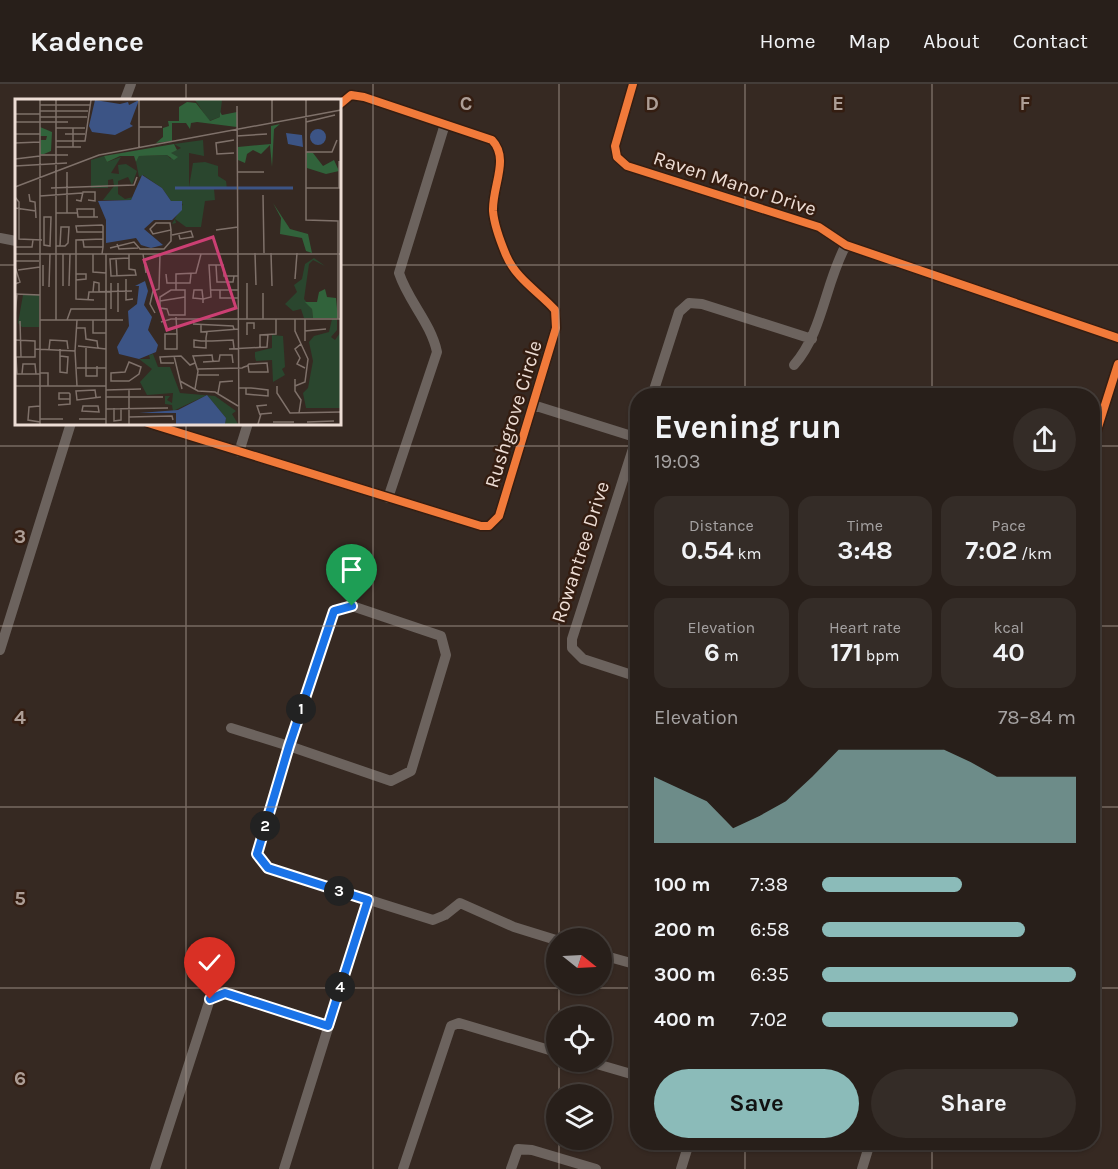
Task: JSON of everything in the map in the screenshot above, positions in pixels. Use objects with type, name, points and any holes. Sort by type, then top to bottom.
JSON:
[{"type":"street","points":[[125,99],[131,84]]},
{"type":"street","name":"Raven Manor Drive","points":[[633,84],[615,146],[617,156],[627,166],[819,228],[846,245],[1118,338]]},
{"type":"street","name":"Rushgrove Circle","points":[[151,424],[481,526],[489,526],[499,516],[553,342],[555,310],[525,283],[507,257],[493,212],[502,156],[499,147],[492,140],[364,97],[351,95],[340,104]]},
{"type":"street","points":[[388,498],[437,352],[434,339],[404,290],[399,273],[445,124]]},
{"type":"street","points":[[0,238],[15,241]]},
{"type":"street","points":[[794,365],[807,350],[812,339],[835,266],[846,245]]},
{"type":"street","points":[[655,388],[679,312],[689,303],[702,304],[812,339]]},
{"type":"street","points":[[1100,421],[1118,364]]},
{"type":"street","points":[[533,405],[630,434]]},
{"type":"street","points":[[0,650],[71,424]]},
{"type":"street","points":[[239,452],[248,424]]},
{"type":"street","name":"Rowantree Drive","points":[[630,458],[572,639],[572,648],[583,659],[630,674]]},
{"type":"street","points":[[231,728],[289,746],[391,781],[411,771],[446,655],[441,636],[352,606],[334,611],[289,746],[257,854],[268,868],[429,919],[438,919],[460,903],[514,927],[546,937]]},
{"type":"street","points":[[284,1169],[368,900]]},
{"type":"street","points":[[612,958],[630,962]]},
{"type":"street","points":[[155,1169],[210,999],[225,993],[328,1026]]},
{"type":"street","points":[[404,1169],[451,1026],[459,1023],[546,1049]]},
{"type":"street","points":[[612,1068],[630,1074]]},
{"type":"street","points":[[511,1169],[518,1149],[532,1150],[596,1169]]},
{"type":"street","points":[[681,1169],[687,1150]]},
{"type":"street","points":[[862,1169],[868,1150]]},
{"type":"cycle path","points":[[633,84],[615,146],[617,157],[627,166],[819,227],[846,245],[1118,338]]},
{"type":"cycle path","points":[[151,424],[481,526],[489,526],[499,516],[556,328],[555,310],[528,285],[510,264],[498,233],[493,211],[500,164],[497,147],[492,140],[364,97],[351,95],[340,104]]},
{"type":"cycle path","points":[[1100,421],[1118,364]]},
{"type":"route","points":[[210,999],[225,993],[328,1026],[368,900],[268,868],[257,854],[289,746],[334,611],[352,606]]}]
